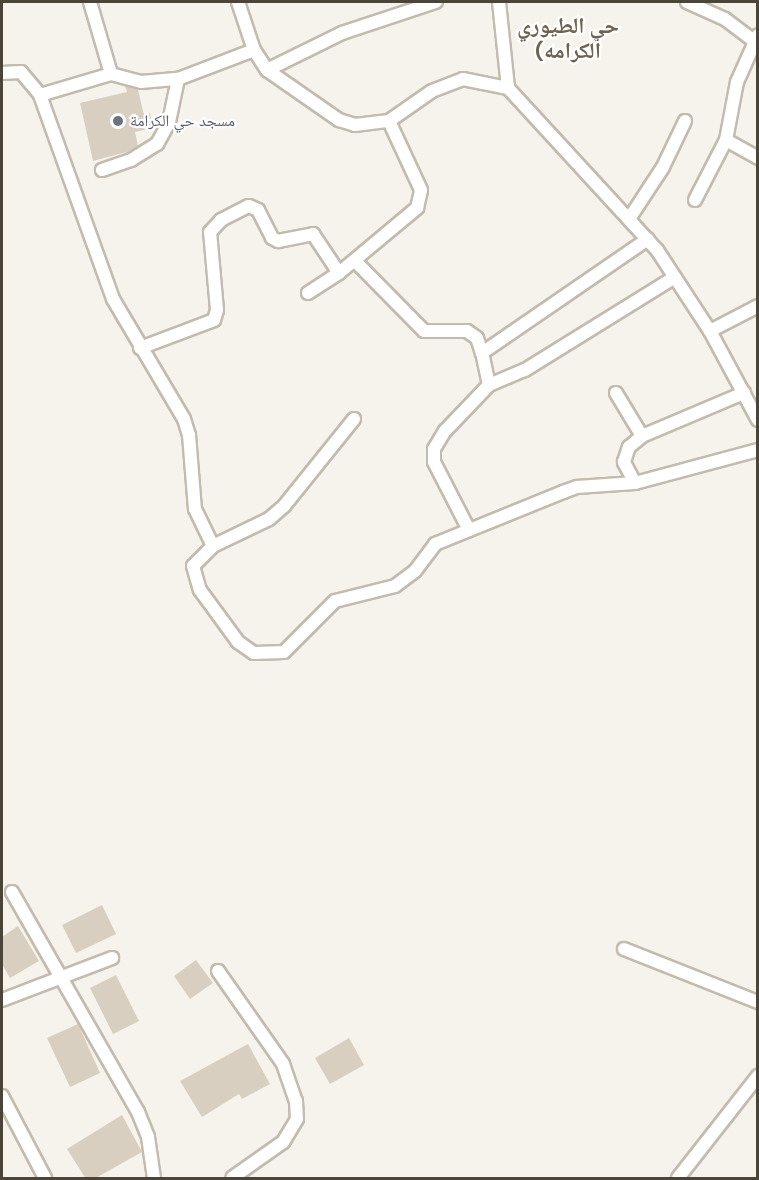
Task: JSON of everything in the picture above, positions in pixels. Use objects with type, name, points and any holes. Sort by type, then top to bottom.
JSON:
[{"type":"street","points":[[90,2],[111,74]]},
{"type":"street","points":[[238,2],[254,50],[267,70],[339,120],[355,125],[389,121],[445,84],[463,79],[508,88],[648,239],[710,331],[758,420]]},
{"type":"street","points":[[267,70],[342,33],[436,2]]},
{"type":"street","points":[[499,2],[508,88]]},
{"type":"street","points":[[687,2],[725,19],[756,40],[737,82],[726,140],[695,200]]},
{"type":"street","points":[[40,95],[111,74],[141,82],[178,79],[254,50]]},
{"type":"street","points":[[2,73],[21,72],[40,95],[113,299],[184,419],[191,451],[195,509],[213,546]]},
{"type":"street","points":[[102,170],[131,160],[157,144],[169,122],[178,79]]},
{"type":"street","points":[[308,293],[339,273],[409,218],[420,200],[421,190],[389,121]]},
{"type":"street","points":[[629,219],[663,167],[685,121]]},
{"type":"street","points":[[726,140],[758,158]]},
{"type":"street","points":[[140,348],[214,320],[218,309],[210,232],[221,220],[249,206],[258,210],[272,238],[278,241],[313,234],[339,273]]},
{"type":"street","points":[[482,353],[648,239]]},
{"type":"street","points":[[355,261],[419,328],[431,334],[467,332],[477,338],[489,385]]},
{"type":"street","points":[[470,530],[438,474],[434,450],[445,431],[489,385],[525,370],[675,277]]},
{"type":"street","points":[[710,331],[758,306]]},
{"type":"street","points":[[616,393],[642,436]]},
{"type":"street","points":[[635,483],[624,462],[625,454],[642,436],[744,393]]},
{"type":"street","points":[[354,419],[284,506],[269,519],[213,546],[193,566],[200,590],[238,642],[254,653],[268,656],[292,646],[316,617],[335,602],[394,585],[415,571],[435,544],[577,487],[635,483],[758,450]]},
{"type":"street","points":[[12,892],[63,976],[144,1125],[154,1179]]},
{"type":"street","points":[[624,949],[758,1002]]},
{"type":"street","points":[[2,1000],[112,958]]},
{"type":"street","points":[[218,971],[283,1064],[291,1082],[297,1119],[283,1142],[232,1179]]},
{"type":"street","points":[[678,1179],[758,1076]]},
{"type":"street","points":[[2,1096],[5,1110],[45,1179]]},
{"type":"building","name":"مسجد حي الكرامة","points":[[125,86],[138,90],[144,115],[150,113],[153,128],[135,132],[138,146],[127,152],[93,161],[80,103],[127,92]]},
{"type":"building","points":[[102,905],[116,934],[76,953],[62,925]]},
{"type":"building","points":[[18,926],[39,961],[10,978],[2,964],[2,937]]},
{"type":"building","points":[[196,960],[213,983],[190,999],[174,976]]},
{"type":"building","points":[[116,975],[139,1021],[113,1034],[90,988]]},
{"type":"building","points":[[78,1024],[100,1073],[70,1087],[47,1038]]},
{"type":"building","points":[[349,1038],[364,1065],[330,1084],[315,1058]]},
{"type":"building","points":[[248,1044],[270,1084],[242,1099],[239,1094],[202,1117],[180,1081]]},
{"type":"building","points":[[122,1115],[142,1152],[94,1179],[86,1179],[67,1149]]},
{"type":"place","name":"مسجد حي الكرامة","points":[[118,121]]},
{"type":"district","name":"حي الطيوري (الكرامه","points":[[568,38]]}]
